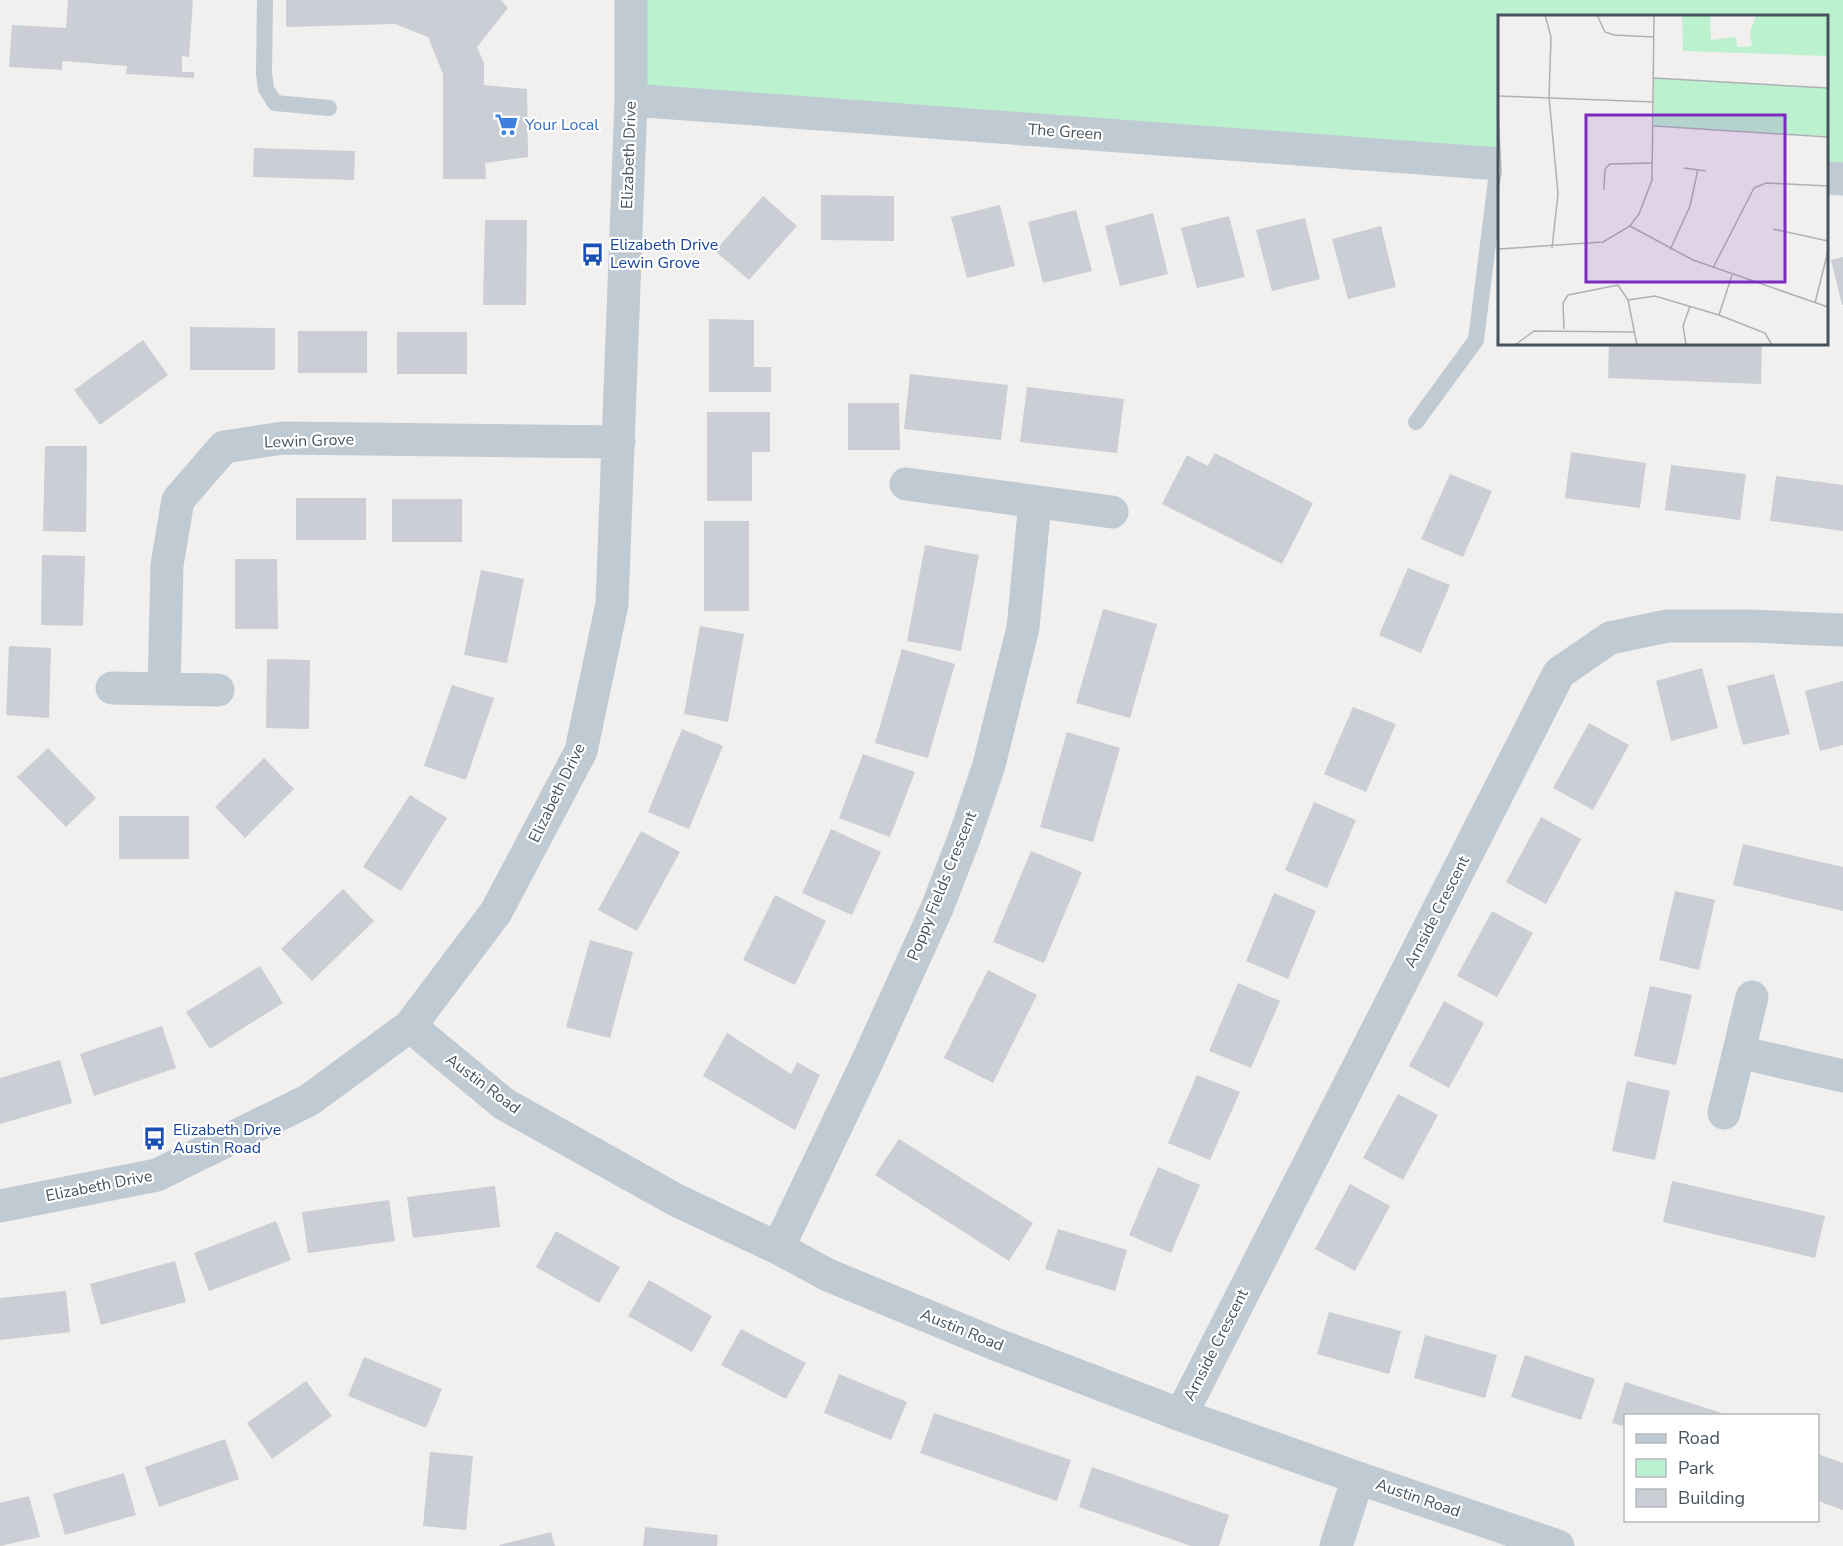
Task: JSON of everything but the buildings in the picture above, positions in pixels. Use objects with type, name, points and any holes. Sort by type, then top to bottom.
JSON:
[{"type":"street","name":"Elizabeth Drive","points":[[0,1206],[156,1175],[309,1101],[410,1026],[496,912],[581,751],[612,604],[631,100],[631,0]]},
{"type":"street","name":"The Green","points":[[631,100],[1498,164]]},
{"type":"street","points":[[1828,178],[1843,179]]},
{"type":"street","name":"Lewin Grove","points":[[164,689],[167,565],[178,500],[224,447],[283,438],[619,442]]},
{"type":"street","points":[[906,484],[1112,512]]},
{"type":"street","name":"Poppy Fields Crescent","points":[[778,1248],[867,1062],[937,908],[965,836],[989,765],[1023,628],[1035,502]]},
{"type":"street","name":"Arnside Crescent","points":[[1180,1415],[1559,673],[1611,639],[1667,626],[1749,626],[1843,630]]},
{"type":"street","points":[[112,688],[218,690]]},
{"type":"street","points":[[1724,1113],[1752,997]]},
{"type":"street","name":"Austin Road","points":[[410,1026],[504,1104],[676,1200],[778,1248],[828,1275],[995,1344],[1180,1415],[1558,1546]]},
{"type":"street","points":[[1739,1052],[1843,1076]]},
{"type":"street","points":[[1336,1546],[1358,1478]]},
{"type":"lane","points":[[265,0],[264,73],[266,89],[275,103],[329,108]]},
{"type":"lane","points":[[1416,423],[1476,340],[1498,172]]},
{"type":"green space","points":[[631,0],[1843,0],[1843,168],[1828,167],[1828,15],[1498,15],[1498,149],[631,100]]},
{"type":"place","name":"Your Local","points":[[507,125]]},
{"type":"place","name":"Elizabeth Drive Lewin Grove","points":[[592,254]]},
{"type":"place","name":"Elizabeth Drive Austin Road","points":[[155,1139]]}]
